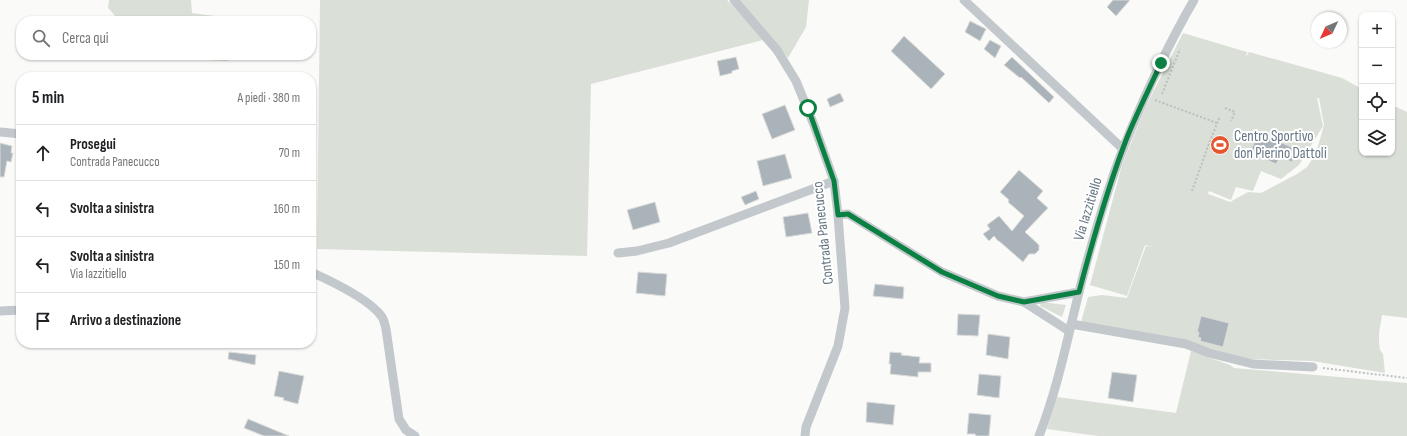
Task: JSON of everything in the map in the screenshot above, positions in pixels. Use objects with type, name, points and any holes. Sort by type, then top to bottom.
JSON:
[{"type":"street","name":"Contrada Panecucco","points":[[734,0],[768,38],[793,74],[814,125],[834,181],[838,215],[844,308],[838,346],[806,427],[805,436]]},
{"type":"street","points":[[964,0],[1123,149]]},
{"type":"street","name":"Via Iazzitiello","points":[[1039,436],[1050,408],[1087,261],[1123,149],[1155,76],[1181,22],[1194,0]]},
{"type":"street","points":[[0,132],[16,134]]},
{"type":"street","points":[[618,254],[669,243],[834,181]]},
{"type":"street","points":[[838,215],[848,214],[942,272],[998,296],[1024,302],[1070,328],[1186,344],[1209,353],[1253,364],[1313,367]]},
{"type":"street","points":[[316,274],[339,285],[372,306],[382,317],[386,328],[400,419],[406,430],[415,436]]},
{"type":"street","points":[[1024,302],[1079,292]]},
{"type":"street","points":[[0,311],[16,310]]},
{"type":"path","points":[[1162,94],[1180,49]]},
{"type":"path","points":[[1154,100],[1217,123]]},
{"type":"path","points":[[1225,108],[1235,112],[1231,121]]},
{"type":"path","points":[[1192,191],[1220,116]]},
{"type":"path","points":[[1313,367],[1407,378]]},
{"type":"shaded area","points":[[109,0],[191,0],[192,13],[214,16],[115,16],[108,8]]},
{"type":"shaded area","points":[[320,0],[727,0],[746,19],[763,40],[591,84],[587,256],[317,249]]},
{"type":"shaded area","points":[[738,0],[809,0],[806,27],[788,58]]},
{"type":"shaded area","points":[[1183,33],[1247,52],[1246,57],[1249,52],[1342,78],[1359,87],[1359,156],[1395,156],[1395,106],[1407,112],[1407,318],[1382,315],[1379,342],[1380,350],[1383,354],[1385,373],[1312,361],[1249,359],[1081,322],[1088,297],[1102,295],[1127,298],[1146,246],[1153,247],[1145,245],[1127,296],[1090,285],[1122,165],[1145,108]],"holes":[[[1317,98],[1319,98],[1324,125],[1317,150],[1313,158],[1307,167],[1297,174],[1261,193],[1248,192],[1230,202],[1208,194],[1209,191],[1231,200],[1236,187],[1253,191],[1261,171],[1281,179],[1299,165],[1323,126]]]},
{"type":"shaded area","points":[[1041,302],[1066,305],[1062,317],[1040,306]]},
{"type":"shaded area","points":[[1191,351],[1230,365],[1234,368],[1407,383],[1407,436],[1098,436],[1047,429],[1057,397],[1176,413]]},
{"type":"building","points":[[1113,0],[1130,0],[1116,16],[1107,7]]},
{"type":"building","points":[[970,21],[986,29],[980,41],[965,32]]},
{"type":"building","points":[[904,36],[945,74],[931,89],[891,51]]},
{"type":"building","points":[[990,40],[1001,46],[995,58],[984,49]]},
{"type":"building","points":[[736,57],[739,69],[732,71],[732,73],[720,76],[717,61]]},
{"type":"building","points":[[1012,57],[1054,97],[1049,103],[1021,77],[1020,78],[1004,65]]},
{"type":"building","points":[[840,93],[844,101],[830,107],[827,99]]},
{"type":"building","points":[[785,105],[795,130],[772,139],[762,114]]},
{"type":"building","points":[[1259,133],[1298,150],[1292,162],[1280,157],[1276,164],[1250,152]]},
{"type":"building","points":[[0,143],[12,146],[11,153],[13,153],[11,162],[7,161],[4,177],[0,177]]},
{"type":"building","points":[[785,154],[792,178],[763,186],[757,161]]},
{"type":"building","points":[[1019,170],[1043,191],[1037,198],[1048,208],[1025,232],[1039,245],[1039,250],[1035,254],[1029,254],[1023,262],[994,236],[989,241],[983,234],[990,229],[987,225],[999,216],[1012,231],[1024,216],[1008,202],[1009,200],[1000,192]]},
{"type":"building","points":[[756,191],[759,199],[745,205],[741,197]]},
{"type":"building","points":[[655,202],[660,222],[633,230],[627,210]]},
{"type":"building","points":[[808,213],[812,233],[786,237],[783,217]]},
{"type":"building","points":[[638,272],[667,274],[665,296],[636,293]]},
{"type":"building","points":[[875,284],[904,287],[903,299],[873,296]]},
{"type":"building","points":[[958,314],[980,315],[978,336],[957,335]]},
{"type":"building","points":[[1201,316],[1229,323],[1223,347],[1200,341],[1201,338],[1198,337],[1199,332],[1197,332]]},
{"type":"building","points":[[988,334],[1010,337],[1008,359],[986,355]]},
{"type":"building","points":[[229,352],[256,355],[255,365],[228,359]]},
{"type":"building","points":[[890,352],[920,357],[919,363],[931,363],[931,372],[918,372],[918,377],[890,374]]},
{"type":"building","points":[[279,371],[304,376],[298,404],[283,400],[284,398],[274,396]]},
{"type":"building","points":[[1112,372],[1137,375],[1133,402],[1108,398]]},
{"type":"building","points":[[979,374],[1001,376],[999,398],[977,395]]},
{"type":"building","points":[[867,402],[895,405],[893,425],[866,422]]},
{"type":"building","points":[[969,413],[991,415],[989,436],[967,434]]},
{"type":"building","points":[[248,419],[289,436],[264,436],[244,428]]},
{"type":"place","name":"Centro Sportivo don Pierino Dattoli","points":[[1220,145]]},
{"type":"route","points":[[808,108],[834,181],[838,215],[848,214],[942,272],[998,296],[1024,302],[1079,292],[1113,176],[1128,134],[1161,63]]}]
